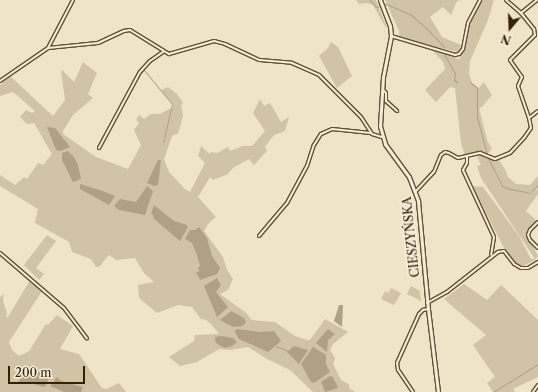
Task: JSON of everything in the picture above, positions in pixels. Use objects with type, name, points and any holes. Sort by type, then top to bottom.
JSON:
[{"type":"main road","name":"CIESZYŃSKA","points":[[380,0],[390,26],[391,36],[379,117],[382,137],[390,152],[409,177],[416,192],[420,215],[427,303],[438,392]]},
{"type":"street","points":[[0,81],[48,48],[73,0]]},
{"type":"street","points":[[391,36],[455,55],[459,54],[463,49],[468,23],[480,0]]},
{"type":"street","points":[[416,192],[434,172],[443,153],[447,152],[458,158],[480,153],[498,158],[510,153],[531,128],[518,86],[522,77],[510,60],[536,33],[521,14],[506,0]]},
{"type":"street","points":[[521,14],[537,0]]},
{"type":"street","points":[[48,48],[98,43],[124,31],[130,30],[163,52],[169,54],[214,41],[225,44],[260,60],[292,64],[320,76],[361,117],[372,134]]},
{"type":"street","points":[[99,148],[140,72],[150,61],[163,52]]},
{"type":"street","points":[[382,90],[385,92],[386,101],[397,111]]},
{"type":"street","points":[[529,118],[538,110]]},
{"type":"street","points":[[259,236],[287,204],[307,166],[314,145],[321,134],[332,129],[372,134],[382,137]]},
{"type":"street","points":[[467,157],[467,163],[463,170],[494,237],[494,246],[491,257]]},
{"type":"street","points":[[538,222],[530,230],[528,235],[530,240],[538,248]]},
{"type":"street","points":[[427,303],[447,292],[491,257],[501,251],[518,267],[525,268],[538,262]]},
{"type":"street","points":[[0,253],[64,308],[87,338]]},
{"type":"street","points":[[413,392],[400,373],[397,363],[419,314],[423,310],[428,309]]},
{"type":"street","points":[[533,392],[538,386]]},
{"type":"shaded area","points":[[356,0],[376,0],[387,28],[373,5],[367,3],[359,4]]},
{"type":"shaded area","points":[[385,0],[462,0],[457,1],[451,15],[443,7],[430,17],[442,37],[461,45],[459,52],[423,44],[399,36],[399,31]]},
{"type":"shaded area","points":[[481,0],[494,0],[488,20],[470,61],[469,74],[472,83],[479,88],[484,82],[492,95],[482,107],[479,108],[487,140],[492,149],[487,154],[488,156],[480,152],[465,156],[461,143],[455,88],[450,87],[436,102],[425,90],[445,69],[443,62],[431,49],[450,53],[459,60],[468,25]]},
{"type":"shaded area","points":[[331,42],[338,47],[352,76],[337,88],[319,56],[328,48]]},
{"type":"shaded area","points":[[83,62],[97,73],[88,94],[93,98],[73,115],[63,131],[63,134],[96,157],[128,169],[141,145],[134,130],[139,123],[136,120],[139,115],[144,119],[151,114],[160,114],[173,107],[161,90],[168,87],[177,94],[183,103],[181,105],[183,116],[178,134],[173,135],[164,159],[169,172],[185,189],[190,192],[205,163],[198,156],[201,146],[210,154],[211,152],[217,153],[228,147],[230,151],[243,146],[252,146],[265,131],[253,113],[260,99],[264,106],[270,103],[281,122],[289,117],[285,131],[274,135],[265,147],[267,151],[254,165],[249,159],[233,168],[228,174],[213,180],[210,177],[198,197],[216,217],[208,224],[204,231],[223,257],[227,270],[233,279],[228,290],[220,294],[245,312],[252,320],[275,322],[295,336],[307,340],[310,340],[325,319],[348,332],[333,344],[330,350],[335,358],[333,364],[341,380],[349,384],[349,388],[355,392],[313,392],[290,370],[267,359],[248,347],[230,350],[219,349],[197,362],[180,366],[169,357],[194,341],[195,335],[219,334],[211,324],[206,320],[201,319],[192,307],[178,305],[157,313],[139,298],[138,285],[154,282],[144,273],[135,258],[116,260],[109,255],[99,267],[96,267],[91,259],[72,252],[69,242],[35,223],[38,209],[0,186],[0,175],[15,185],[24,177],[27,179],[38,163],[43,165],[52,154],[34,123],[27,124],[20,117],[26,110],[32,113],[35,111],[13,92],[0,96],[0,85],[10,76],[53,116],[65,100],[61,71],[62,70],[74,82]]},
{"type":"shaded area","points":[[47,127],[55,128],[70,147],[60,151],[56,150]]},
{"type":"shaded area","points":[[68,151],[74,157],[78,165],[81,179],[73,182],[62,160],[62,153]]},
{"type":"shaded area","points":[[480,155],[488,159],[499,160],[508,177],[516,184],[530,185],[538,176],[538,189],[536,188],[532,192],[520,192],[532,193],[536,189],[538,190],[538,194],[526,211],[536,220],[534,219],[536,221],[527,235],[538,256],[535,260],[524,266],[519,266],[505,250],[472,186],[483,187],[519,236],[531,259],[535,259],[481,178],[477,166],[481,165],[477,157]]},
{"type":"shaded area","points":[[158,160],[161,160],[158,185],[154,186],[147,183]]},
{"type":"shaded area","points":[[80,184],[115,196],[109,205],[80,189]]},
{"type":"shaded area","points":[[147,186],[153,191],[145,215],[119,210],[114,206],[120,199],[136,202]]},
{"type":"shaded area","points":[[154,205],[174,221],[187,225],[188,227],[180,241],[154,219],[153,215],[151,214]]},
{"type":"shaded area","points":[[199,227],[207,238],[212,256],[220,268],[217,274],[200,280],[196,272],[199,272],[198,268],[200,266],[197,255],[192,243],[185,239],[190,230],[195,230]]},
{"type":"shaded area","points":[[47,235],[56,241],[36,268],[44,274],[39,280],[24,265]]},
{"type":"shaded area","points":[[217,278],[221,285],[216,292],[228,307],[217,317],[204,286]]},
{"type":"shaded area","points":[[30,280],[42,291],[9,342],[12,350],[19,356],[29,351],[46,324],[48,325],[57,315],[73,326],[60,349],[79,354],[102,388],[106,389],[119,383],[126,392],[0,392],[0,297],[4,294],[3,301],[7,313],[6,318]]},
{"type":"shaded area","points":[[464,284],[487,300],[501,285],[538,320],[538,377],[513,389],[515,392],[493,392],[487,383],[495,377],[473,345],[486,335],[444,299]]},
{"type":"shaded area","points":[[411,286],[420,291],[421,301],[407,294]]},
{"type":"shaded area","points":[[391,288],[401,293],[394,305],[381,299],[385,291],[388,293]]},
{"type":"shaded area","points":[[339,305],[343,305],[342,327],[334,321]]},
{"type":"shaded area","points":[[231,311],[244,318],[246,322],[243,326],[233,327],[220,320]]},
{"type":"shaded area","points":[[237,329],[260,332],[274,331],[281,341],[268,352],[239,339],[235,331]]},
{"type":"shaded area","points":[[328,329],[335,334],[328,340],[327,352],[316,343]]},
{"type":"shaded area","points":[[222,336],[233,338],[237,342],[232,346],[225,348],[217,344],[215,340],[215,337]]},
{"type":"shaded area","points":[[294,346],[308,350],[299,364],[287,352]]},
{"type":"shaded area","points":[[313,347],[326,355],[326,364],[330,372],[314,383],[311,382],[301,364]]},
{"type":"shaded area","points":[[24,373],[51,373],[45,387],[29,383],[17,384]]},
{"type":"shaded area","points":[[330,376],[333,377],[338,388],[325,392],[321,382]]},
{"type":"shaded area","points":[[57,377],[61,381],[83,387],[81,392],[64,392],[50,386]]},
{"type":"waterway","points":[[370,0],[376,7],[386,4],[410,14],[444,47]]},
{"type":"waterway","points":[[445,52],[445,56],[455,73],[454,80],[457,82]]},
{"type":"waterway","points":[[144,70],[172,104],[163,142]]},
{"type":"waterway","points":[[470,82],[477,88],[477,117],[487,155]]},
{"type":"waterway","points":[[488,158],[502,186],[530,193],[538,185]]},
{"type":"waterway","points":[[276,346],[288,351]]},
{"type":"waterway","points":[[493,392],[538,364]]}]
